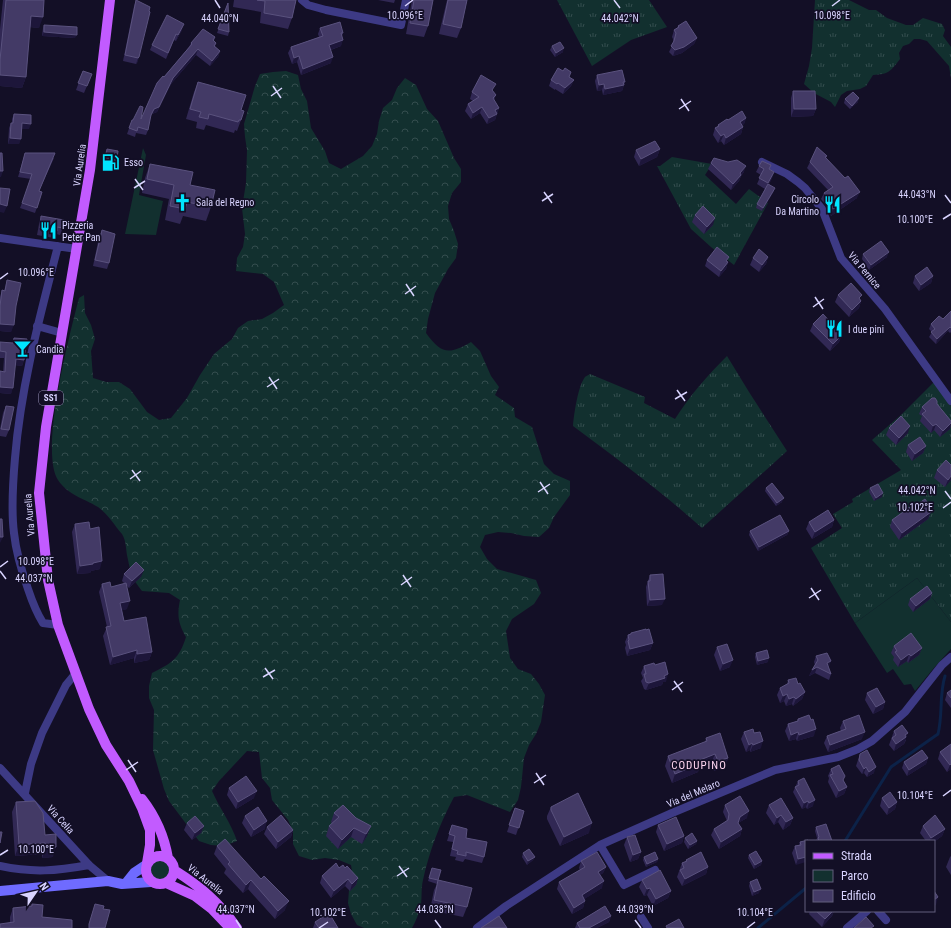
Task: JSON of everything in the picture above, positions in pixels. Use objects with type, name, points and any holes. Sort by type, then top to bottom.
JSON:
[{"type":"main road","name":"Via Aurelia","points":[[110,0],[90,170],[46,427],[39,493],[48,580],[58,625],[89,709],[106,745],[159,825],[165,841],[168,858]]},
{"type":"main road","name":"Via Aurelia","points":[[129,781],[142,808],[150,830],[150,845],[146,864]]},
{"type":"main road","points":[[158,855],[168,858],[171,861],[174,870],[172,878],[166,883],[158,884],[151,882],[146,876],[146,864],[150,859],[158,855]]},
{"type":"main road","name":"Via Aurelia","points":[[174,870],[211,896],[225,911],[237,928]]},
{"type":"main road","name":"Via Aurelia","points":[[166,883],[195,896],[212,909],[230,928]]},
{"type":"street","points":[[302,0],[308,5],[401,25],[406,0]]},
{"type":"street","name":"Via Pernice","points":[[762,162],[787,174],[798,182],[805,188],[822,209],[841,258],[885,308],[951,401]]},
{"type":"street","points":[[0,238],[77,249]]},
{"type":"street","name":"Via Aurelia","points":[[58,246],[37,326],[25,381],[17,433],[12,483],[14,533],[23,575],[36,612],[42,623],[58,625]]},
{"type":"street","points":[[37,326],[62,332]]},
{"type":"street","name":"Via del Melaro","points":[[477,928],[506,906],[600,845],[775,770],[838,757],[858,749],[872,741],[905,712],[942,665],[951,657]]},
{"type":"street","points":[[25,793],[31,764],[42,733],[66,685],[76,673]]},
{"type":"street","name":"Via Celia","points":[[0,768],[25,793],[89,865],[108,881]]},
{"type":"street","points":[[600,845],[624,885],[655,870]]},
{"type":"street","points":[[126,882],[134,873],[146,864]]},
{"type":"street","points":[[0,866],[38,872],[56,871],[89,865]]},
{"type":"street","points":[[0,891],[108,881],[122,884],[126,882],[151,882]]},
{"type":"street","points":[[847,928],[866,912]]},
{"type":"street","points":[[879,912],[886,920]]},
{"type":"street","points":[[641,917],[648,928]]},
{"type":"green space","points":[[557,0],[649,0],[667,27],[631,40],[592,66]]},
{"type":"green space","points":[[815,0],[849,0],[869,10],[876,10],[887,18],[906,25],[913,25],[923,18],[942,24],[945,30],[943,36],[951,47],[951,78],[949,66],[927,41],[914,39],[909,44],[903,46],[899,53],[900,59],[889,72],[873,75],[866,86],[860,89],[847,91],[841,95],[835,107],[831,102],[814,93],[804,84],[812,48]]},
{"type":"green space","points":[[286,71],[298,75],[301,89],[307,101],[311,128],[325,151],[329,163],[341,169],[363,156],[372,146],[377,134],[383,108],[392,100],[397,88],[405,78],[416,85],[427,109],[438,121],[454,158],[461,169],[461,182],[452,193],[448,206],[449,219],[458,244],[456,258],[448,269],[435,293],[426,333],[441,349],[457,349],[471,342],[480,351],[491,376],[499,387],[495,395],[514,408],[515,417],[532,427],[544,464],[554,474],[570,481],[570,495],[554,517],[549,528],[539,537],[498,532],[485,535],[480,547],[487,559],[497,569],[536,580],[541,593],[534,604],[512,619],[506,631],[510,658],[518,669],[531,674],[545,695],[541,722],[524,758],[518,800],[510,812],[467,795],[454,797],[444,817],[425,869],[422,883],[421,905],[412,928],[364,928],[357,925],[351,914],[348,903],[349,890],[353,877],[351,865],[339,860],[325,858],[312,860],[299,856],[293,844],[293,831],[288,820],[272,800],[270,788],[262,778],[259,752],[247,751],[219,781],[212,791],[232,828],[237,841],[224,846],[211,845],[199,841],[169,801],[153,750],[154,710],[149,698],[149,686],[152,673],[174,660],[181,650],[186,637],[179,619],[180,600],[169,593],[142,591],[132,574],[122,534],[108,516],[98,507],[71,493],[62,485],[58,480],[53,465],[52,444],[58,391],[63,363],[79,298],[84,295],[85,313],[91,325],[95,339],[91,351],[93,378],[106,382],[119,382],[130,389],[147,412],[159,420],[171,418],[187,398],[214,354],[232,339],[238,328],[248,321],[262,319],[284,305],[274,282],[263,274],[236,271],[237,258],[243,247],[245,234],[242,208],[246,183],[247,150],[244,124],[260,74]]},
{"type":"green space","points":[[143,148],[146,155],[139,195],[163,201],[156,235],[125,234]]},
{"type":"green space","points":[[672,157],[712,164],[705,175],[736,204],[749,189],[768,203],[734,265],[691,229],[657,166],[660,166]]},
{"type":"green space","points":[[727,356],[787,451],[702,528],[655,488],[573,426],[574,415],[580,387],[585,377],[590,374],[645,397],[644,403],[675,419],[687,401]]},
{"type":"green space","points":[[934,382],[951,406],[951,622],[917,578],[855,623],[811,548],[842,528],[833,514],[853,502],[852,499],[901,470],[872,440],[902,414]]},
{"type":"green space","points":[[917,578],[951,622],[951,649],[915,691],[911,684],[904,685],[893,669],[887,673],[855,623]]},
{"type":"green space","points":[[160,858],[165,859],[171,865],[171,875],[165,881],[160,882],[155,881],[149,875],[148,870],[149,865],[155,859]]},
{"type":"building","points":[[6,0],[44,0],[43,17],[31,16],[26,77],[0,75]]},
{"type":"building","points":[[136,0],[150,7],[138,58],[125,55]]},
{"type":"building","points":[[257,0],[296,0],[292,18],[264,13],[265,1]]},
{"type":"building","points":[[414,0],[433,0],[428,26],[410,23]]},
{"type":"building","points":[[448,0],[467,0],[461,28],[443,24]]},
{"type":"building","points":[[228,3],[229,32],[218,29]]},
{"type":"building","points":[[167,15],[184,24],[178,35],[176,34],[168,53],[152,45]]},
{"type":"building","points":[[686,21],[697,38],[684,47],[675,50],[671,46],[676,33],[674,30]]},
{"type":"building","points":[[340,22],[343,40],[329,45],[333,57],[303,69],[299,56],[294,58],[291,47],[323,36],[320,28]]},
{"type":"building","points":[[44,25],[77,27],[77,35],[44,32]]},
{"type":"building","points":[[203,29],[215,37],[213,40],[216,43],[214,46],[220,51],[212,61],[198,49],[173,78],[159,107],[154,109],[151,115],[148,130],[138,127],[137,131],[129,128],[140,106],[143,107],[141,119],[157,83],[163,76],[164,77]]},
{"type":"building","points":[[560,42],[564,48],[556,53],[552,46]]},
{"type":"building","points":[[558,68],[563,71],[565,68],[571,72],[569,77],[574,80],[565,88],[551,80]]},
{"type":"building","points":[[622,70],[625,82],[623,82],[624,85],[605,89],[604,84],[599,85],[597,75]]},
{"type":"building","points":[[83,71],[92,74],[87,86],[78,83]]},
{"type":"building","points":[[481,75],[496,84],[492,90],[496,95],[493,98],[499,108],[495,110],[497,114],[489,118],[482,107],[473,113],[468,104],[479,97],[472,92]]},
{"type":"building","points":[[198,82],[246,95],[241,110],[244,111],[241,120],[238,122],[209,114],[208,119],[199,117],[201,112],[190,109]]},
{"type":"building","points":[[793,91],[815,91],[816,109],[794,109]]},
{"type":"building","points":[[853,92],[859,98],[852,106],[845,99]]},
{"type":"building","points":[[742,111],[746,118],[740,122],[743,127],[726,138],[724,134],[721,136],[715,128],[727,119],[728,120]]},
{"type":"building","points":[[14,114],[31,115],[31,124],[22,123],[21,139],[10,138],[11,123],[13,123]]},
{"type":"building","points":[[655,141],[660,149],[641,159],[636,150]]},
{"type":"building","points":[[817,147],[827,156],[825,157],[845,178],[848,176],[860,192],[833,209],[824,193],[833,187],[810,162]]},
{"type":"building","points":[[107,149],[118,151],[116,166],[105,164]]},
{"type":"building","points":[[0,153],[2,153],[3,171],[0,171]]},
{"type":"building","points":[[25,153],[55,153],[39,191],[42,192],[37,208],[22,203],[32,174],[20,172]]},
{"type":"building","points":[[714,158],[728,162],[737,160],[746,166],[740,173],[741,175],[733,184],[711,163]]},
{"type":"building","points":[[762,161],[771,165],[769,169],[774,172],[768,183],[759,178],[764,169],[759,166]]},
{"type":"building","points":[[150,164],[193,172],[190,185],[215,190],[211,207],[187,202],[185,209],[170,206],[174,185],[147,179]]},
{"type":"building","points":[[768,184],[775,188],[763,208],[757,204]]},
{"type":"building","points":[[0,188],[10,189],[7,206],[0,204]]},
{"type":"building","points":[[703,206],[715,218],[707,227],[695,215]]},
{"type":"building","points":[[41,216],[64,220],[63,228],[57,227],[57,231],[40,228]]},
{"type":"building","points":[[102,230],[115,234],[109,263],[95,260]]},
{"type":"building","points":[[881,241],[889,252],[871,265],[863,254]]},
{"type":"building","points":[[717,247],[729,257],[726,261],[728,262],[721,271],[707,260]]},
{"type":"building","points":[[759,249],[768,257],[762,265],[753,258]]},
{"type":"building","points":[[927,267],[933,276],[921,285],[915,276]]},
{"type":"building","points":[[7,280],[21,283],[14,325],[0,324],[2,290],[5,291]]},
{"type":"building","points":[[851,283],[862,295],[859,298],[861,301],[852,310],[838,295]]},
{"type":"building","points":[[951,311],[951,328],[950,327],[937,339],[931,332],[935,329],[931,324],[939,316],[943,319]]},
{"type":"building","points":[[823,314],[842,335],[833,344],[813,324]]},
{"type":"building","points":[[14,338],[27,339],[24,360],[16,359],[13,388],[0,387],[0,371],[5,372],[6,352],[0,351],[0,342],[13,343]]},
{"type":"building","points":[[932,398],[935,398],[937,404],[951,421],[951,423],[943,431],[936,424],[933,426],[922,414],[926,411],[922,407]]},
{"type":"building","points":[[6,406],[14,407],[9,430],[1,429]]},
{"type":"building","points":[[901,416],[910,426],[899,438],[889,428]]},
{"type":"building","points":[[920,437],[926,446],[915,454],[908,445]]},
{"type":"building","points":[[946,460],[951,465],[951,476],[948,480],[937,470]]},
{"type":"building","points":[[772,483],[784,498],[777,503],[766,488]]},
{"type":"building","points":[[878,484],[883,493],[876,498],[870,488]]},
{"type":"building","points":[[925,499],[931,508],[929,510],[931,512],[902,533],[892,520],[910,507],[911,509]]},
{"type":"building","points":[[828,510],[834,520],[815,532],[809,522]]},
{"type":"building","points":[[780,515],[789,531],[759,547],[750,531]]},
{"type":"building","points":[[0,519],[2,519],[3,537],[0,537]]},
{"type":"building","points":[[89,522],[90,529],[99,527],[102,561],[80,566],[75,524]]},
{"type":"building","points":[[136,562],[144,570],[132,581],[124,574]]},
{"type":"building","points":[[663,574],[665,599],[650,600],[648,581],[650,581],[650,575]]},
{"type":"building","points":[[110,582],[111,587],[126,583],[130,601],[120,603],[124,621],[146,617],[152,652],[137,654],[137,650],[113,657],[106,627],[111,626],[102,584]]},
{"type":"building","points":[[927,586],[932,593],[916,606],[910,599]]},
{"type":"building","points":[[649,629],[653,643],[630,649],[628,635]]},
{"type":"building","points":[[911,633],[922,648],[911,656],[909,654],[901,660],[895,652],[897,651],[894,646]]},
{"type":"building","points":[[727,644],[733,660],[723,664],[717,647]]},
{"type":"building","points":[[767,650],[769,658],[758,661],[756,653]]},
{"type":"building","points":[[827,653],[831,661],[827,663],[831,674],[817,667],[812,670],[818,660],[816,656]]},
{"type":"building","points":[[665,662],[668,674],[664,676],[665,678],[649,683],[646,682],[644,666]]},
{"type":"building","points":[[796,678],[798,684],[800,683],[805,692],[796,699],[794,697],[789,699],[787,694],[783,696],[780,688],[789,683],[788,680]]},
{"type":"building","points":[[877,688],[885,702],[876,707],[867,693]]},
{"type":"building","points":[[951,690],[951,698],[947,693]]},
{"type":"building","points":[[809,715],[811,720],[813,719],[816,729],[799,735],[798,732],[791,735],[788,724]]},
{"type":"building","points":[[859,715],[865,732],[830,745],[827,736],[846,729],[843,721]]},
{"type":"building","points":[[902,725],[908,733],[905,735],[906,737],[896,744],[892,738],[896,735],[894,731]]},
{"type":"building","points":[[753,729],[754,733],[760,732],[763,741],[749,745],[744,732]]},
{"type":"building","points":[[720,733],[728,758],[718,761],[715,754],[700,760],[701,763],[675,774],[668,756],[707,741],[706,738]]},
{"type":"building","points":[[951,744],[951,764],[950,765],[940,752]]},
{"type":"building","points":[[867,750],[876,767],[869,772],[866,767],[864,769],[859,760],[860,754]]},
{"type":"building","points":[[922,750],[928,758],[909,770],[904,762]]},
{"type":"building","points":[[839,765],[845,776],[843,780],[847,787],[839,791],[830,775],[833,774],[831,769]]},
{"type":"building","points":[[246,776],[257,791],[238,802],[229,788]]},
{"type":"building","points":[[804,778],[815,800],[809,803],[808,801],[804,803],[795,787],[799,785],[798,781]]},
{"type":"building","points":[[890,792],[897,802],[889,808],[882,798]]},
{"type":"building","points":[[578,793],[592,823],[564,837],[551,807]]},
{"type":"building","points":[[740,796],[749,811],[740,817],[738,823],[742,829],[721,842],[714,829],[728,820],[729,814],[725,805]]},
{"type":"building","points":[[781,798],[793,818],[786,822],[781,815],[777,818],[769,805]]},
{"type":"building","points":[[35,801],[43,813],[45,835],[56,834],[56,847],[46,848],[45,843],[19,845],[16,802]]},
{"type":"building","points":[[343,805],[356,818],[371,826],[366,834],[354,828],[342,840],[329,826],[339,817],[334,813]]},
{"type":"building","points":[[258,807],[267,821],[254,830],[245,816]]},
{"type":"building","points":[[515,808],[524,811],[519,828],[509,825]]},
{"type":"building","points":[[281,815],[293,830],[278,842],[267,827]]},
{"type":"building","points":[[935,815],[945,829],[931,838],[923,826]]},
{"type":"building","points":[[195,816],[204,826],[195,833],[187,823]]},
{"type":"building","points":[[676,817],[684,836],[667,844],[658,825]]},
{"type":"building","points":[[826,824],[832,840],[819,840],[816,827]]},
{"type":"building","points":[[452,825],[467,829],[466,838],[487,842],[484,857],[466,852],[466,856],[457,854],[458,851],[452,849],[455,836],[449,834]]},
{"type":"building","points":[[0,832],[2,832],[0,843]]},
{"type":"building","points":[[692,833],[697,841],[690,845],[685,838]]},
{"type":"building","points":[[635,835],[641,852],[633,855],[627,837]]},
{"type":"building","points":[[225,839],[261,879],[264,876],[289,901],[278,911],[251,880],[246,885],[228,864],[230,862],[217,846]]},
{"type":"building","points":[[805,841],[805,857],[798,859],[795,846],[801,845],[800,842]]},
{"type":"building","points":[[529,849],[535,857],[528,861],[523,853]]},
{"type":"building","points":[[756,851],[762,861],[755,865],[749,855]]},
{"type":"building","points":[[597,852],[606,867],[598,872],[604,881],[582,895],[585,901],[574,908],[559,882],[585,867],[581,861]]},
{"type":"building","points":[[655,852],[658,859],[647,864],[644,857]]},
{"type":"building","points":[[701,852],[708,867],[685,879],[680,870],[684,868],[682,863]]},
{"type":"building","points":[[336,863],[339,868],[343,865],[345,868],[347,866],[358,878],[352,884],[348,879],[334,891],[322,876]]},
{"type":"building","points":[[432,868],[441,870],[438,880],[429,878]]},
{"type":"building","points":[[660,870],[671,891],[656,899],[650,888],[647,889],[642,880]]},
{"type":"building","points":[[757,879],[761,889],[754,892],[750,882]]},
{"type":"building","points":[[438,880],[472,888],[467,907],[434,900]]},
{"type":"building","points":[[935,892],[938,897],[935,899]]},
{"type":"building","points":[[32,904],[43,905],[42,917],[72,920],[72,928],[0,928],[0,924],[14,922],[13,908],[32,906]]},
{"type":"building","points":[[95,904],[104,906],[103,909],[110,910],[105,928],[89,928]]},
{"type":"building","points":[[605,906],[611,916],[589,928],[580,928],[577,923]]},
{"type":"building","points":[[817,912],[832,912],[825,919]]},
{"type":"building","points":[[329,913],[338,928],[319,928],[315,922]]},
{"type":"building","points":[[499,916],[507,928],[481,928]]},
{"type":"building","points":[[866,917],[874,926],[871,928],[854,928]]},
{"type":"building","points":[[679,919],[684,928],[667,928],[666,926]]},
{"type":"waterway","points":[[846,840],[891,767],[938,734],[942,690],[945,676]]},
{"type":"waterway","points":[[758,928],[805,889]]},
{"type":"place","name":"Esso","points":[[111,162]]},
{"type":"place","name":"Sala del Regno","points":[[183,202]]},
{"type":"place","name":"Circolo Da Martino","points":[[832,205]]},
{"type":"place","name":"Pizzeria Peter Pan","points":[[49,231]]},
{"type":"place","name":"I due pini","points":[[835,329]]},
{"type":"place","name":"Candia","points":[[23,349]]},
{"type":"district","name":"CODUPINO","points":[[699,765]]}]
